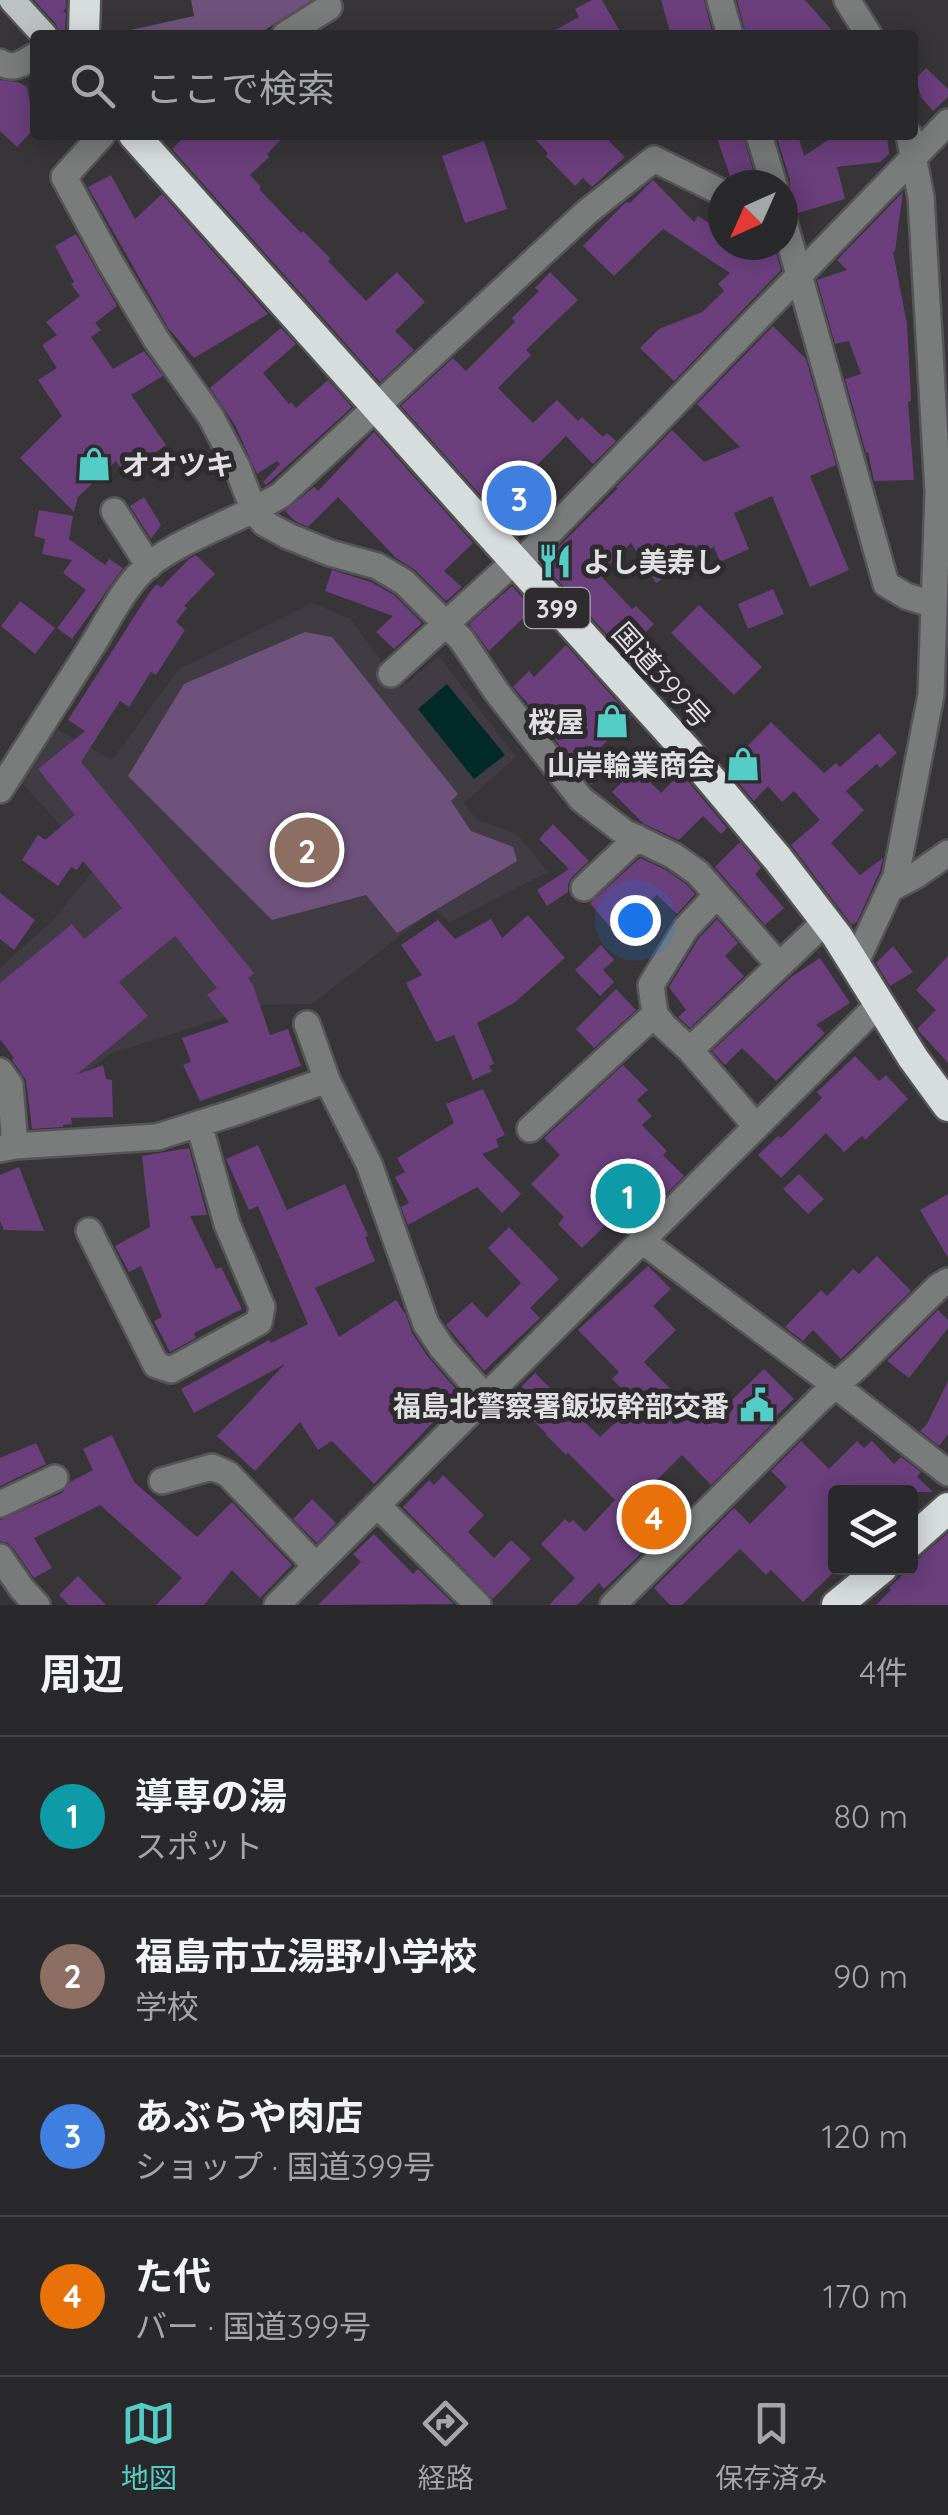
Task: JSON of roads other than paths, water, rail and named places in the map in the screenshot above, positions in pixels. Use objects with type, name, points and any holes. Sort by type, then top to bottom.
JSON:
[{"type":"highway","points":[[84,30],[85,0]]},
{"type":"highway","name":"国道399号","points":[[138,140],[687,751],[778,859],[826,920],[948,1106]]},
{"type":"highway","points":[[918,1535],[948,1508]]},
{"type":"highway","points":[[837,1605],[873,1575]]},
{"type":"main road","points":[[12,0],[39,30]]},
{"type":"street","points":[[720,0],[729,30]]},
{"type":"street","points":[[293,30],[328,7]]},
{"type":"street","points":[[0,62],[16,67],[30,59]]},
{"type":"street","points":[[391,674],[517,563],[799,274],[911,146],[948,122]]},
{"type":"street","points":[[97,140],[64,177],[156,339],[211,417],[254,511],[264,523],[288,536],[377,566],[404,582],[461,639],[496,691],[581,799],[624,832],[674,856],[698,873],[779,965]]},
{"type":"street","points":[[761,140],[770,170]]},
{"type":"street","points":[[855,964],[896,876],[931,695],[943,512],[939,374],[921,197],[911,146]]},
{"type":"street","points":[[0,790],[138,575],[174,549],[280,495],[587,212],[654,160],[708,186]]},
{"type":"street","points":[[795,260],[886,584],[934,605]]},
{"type":"street","points":[[114,510],[149,566]]},
{"type":"street","points":[[584,888],[636,838]]},
{"type":"street","points":[[890,888],[948,853]]},
{"type":"street","points":[[717,895],[686,928],[651,985],[655,1014],[756,1126]]},
{"type":"street","points":[[690,1050],[826,920]]},
{"type":"street","points":[[277,1605],[879,1004]]},
{"type":"street","points":[[530,1129],[655,1014]]},
{"type":"street","points":[[307,1024],[327,1080],[370,1164],[426,1324],[484,1397]]},
{"type":"street","points":[[0,1071],[10,1085],[8,1147],[156,1137],[327,1080]]},
{"type":"street","points":[[89,1231],[156,1365],[171,1370],[260,1322],[262,1308],[227,1224],[199,1124]]},
{"type":"street","points":[[641,1240],[948,1474]]},
{"type":"street","points":[[612,1605],[948,1281]]},
{"type":"street","points":[[162,1481],[212,1467],[228,1474],[316,1566]]},
{"type":"street","points":[[0,1504],[55,1478]]},
{"type":"street","points":[[376,1505],[478,1605]]},
{"type":"street","points":[[0,1557],[37,1605]]},
{"type":"place","name":"オオツキ","points":[[94,464]]},
{"type":"place","name":"あぶらや肉店","points":[[519,498]]},
{"type":"place","name":"よし美寿し","points":[[555,561]]},
{"type":"place","name":"桜屋","points":[[612,721]]},
{"type":"place","name":"山岸輪業商会","points":[[743,764]]},
{"type":"place","name":"福島市立湯野小学校","points":[[307,850]]},
{"type":"place","name":"導専の湯","points":[[628,1196]]},
{"type":"place","name":"福島北警察署飯坂幹部交番","points":[[757,1405]]},
{"type":"place","name":"た代","points":[[654,1517]]}]
